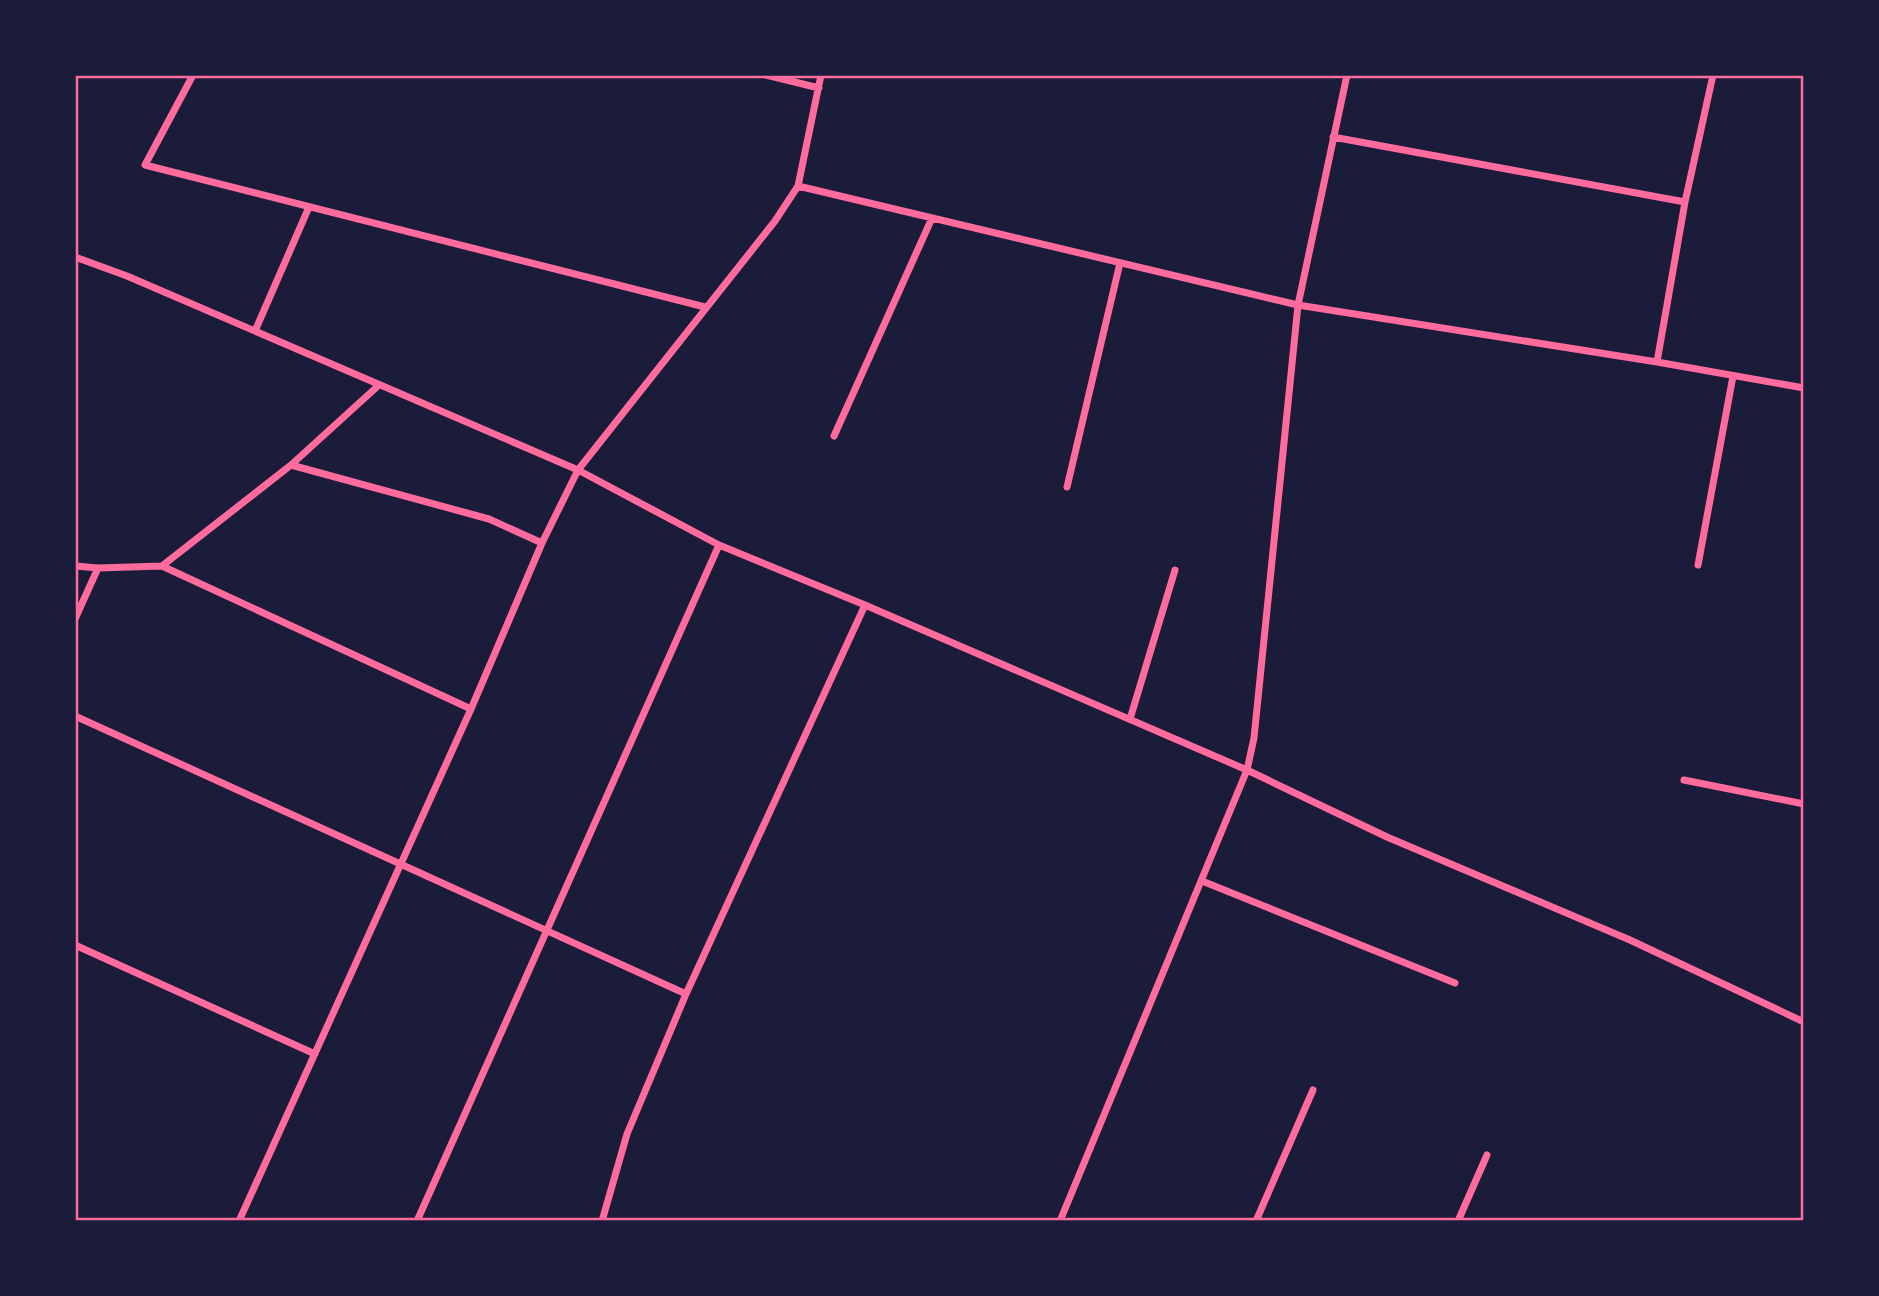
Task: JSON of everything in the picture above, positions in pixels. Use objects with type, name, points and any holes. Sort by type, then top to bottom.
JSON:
[{"type":"street","points":[[193,75],[145,165],[705,307]]},
{"type":"street","points":[[766,75],[818,88]]},
{"type":"street","points":[[239,1221],[471,709],[542,543],[578,470],[775,222],[798,186],[821,75]]},
{"type":"street","points":[[1060,1221],[1247,770],[1254,737],[1298,305],[1346,75]]},
{"type":"street","points":[[1657,362],[1685,202],[1713,75]]},
{"type":"street","points":[[1333,137],[1685,202]]},
{"type":"street","points":[[798,186],[1298,305],[1804,388]]},
{"type":"street","points":[[255,331],[309,207]]},
{"type":"street","points":[[834,436],[932,218]]},
{"type":"street","points":[[75,257],[127,276],[578,470],[719,545],[1247,770],[1387,837],[1630,940],[1804,1022]]},
{"type":"street","points":[[1067,487],[1120,263]]},
{"type":"street","points":[[1698,565],[1732,376]]},
{"type":"street","points":[[162,566],[291,465],[379,385]]},
{"type":"street","points":[[291,465],[489,519],[542,543]]},
{"type":"street","points":[[417,1221],[719,545]]},
{"type":"street","points":[[75,566],[162,566],[471,709]]},
{"type":"street","points":[[75,619],[98,568]]},
{"type":"street","points":[[1130,719],[1175,570]]},
{"type":"street","points":[[602,1221],[626,1134],[686,994],[865,605]]},
{"type":"street","points":[[75,716],[686,994]]},
{"type":"street","points":[[1684,780],[1804,804]]},
{"type":"street","points":[[1202,881],[1455,983]]},
{"type":"street","points":[[75,945],[315,1054]]},
{"type":"street","points":[[1256,1221],[1313,1090]]},
{"type":"street","points":[[1458,1221],[1487,1156]]}]
